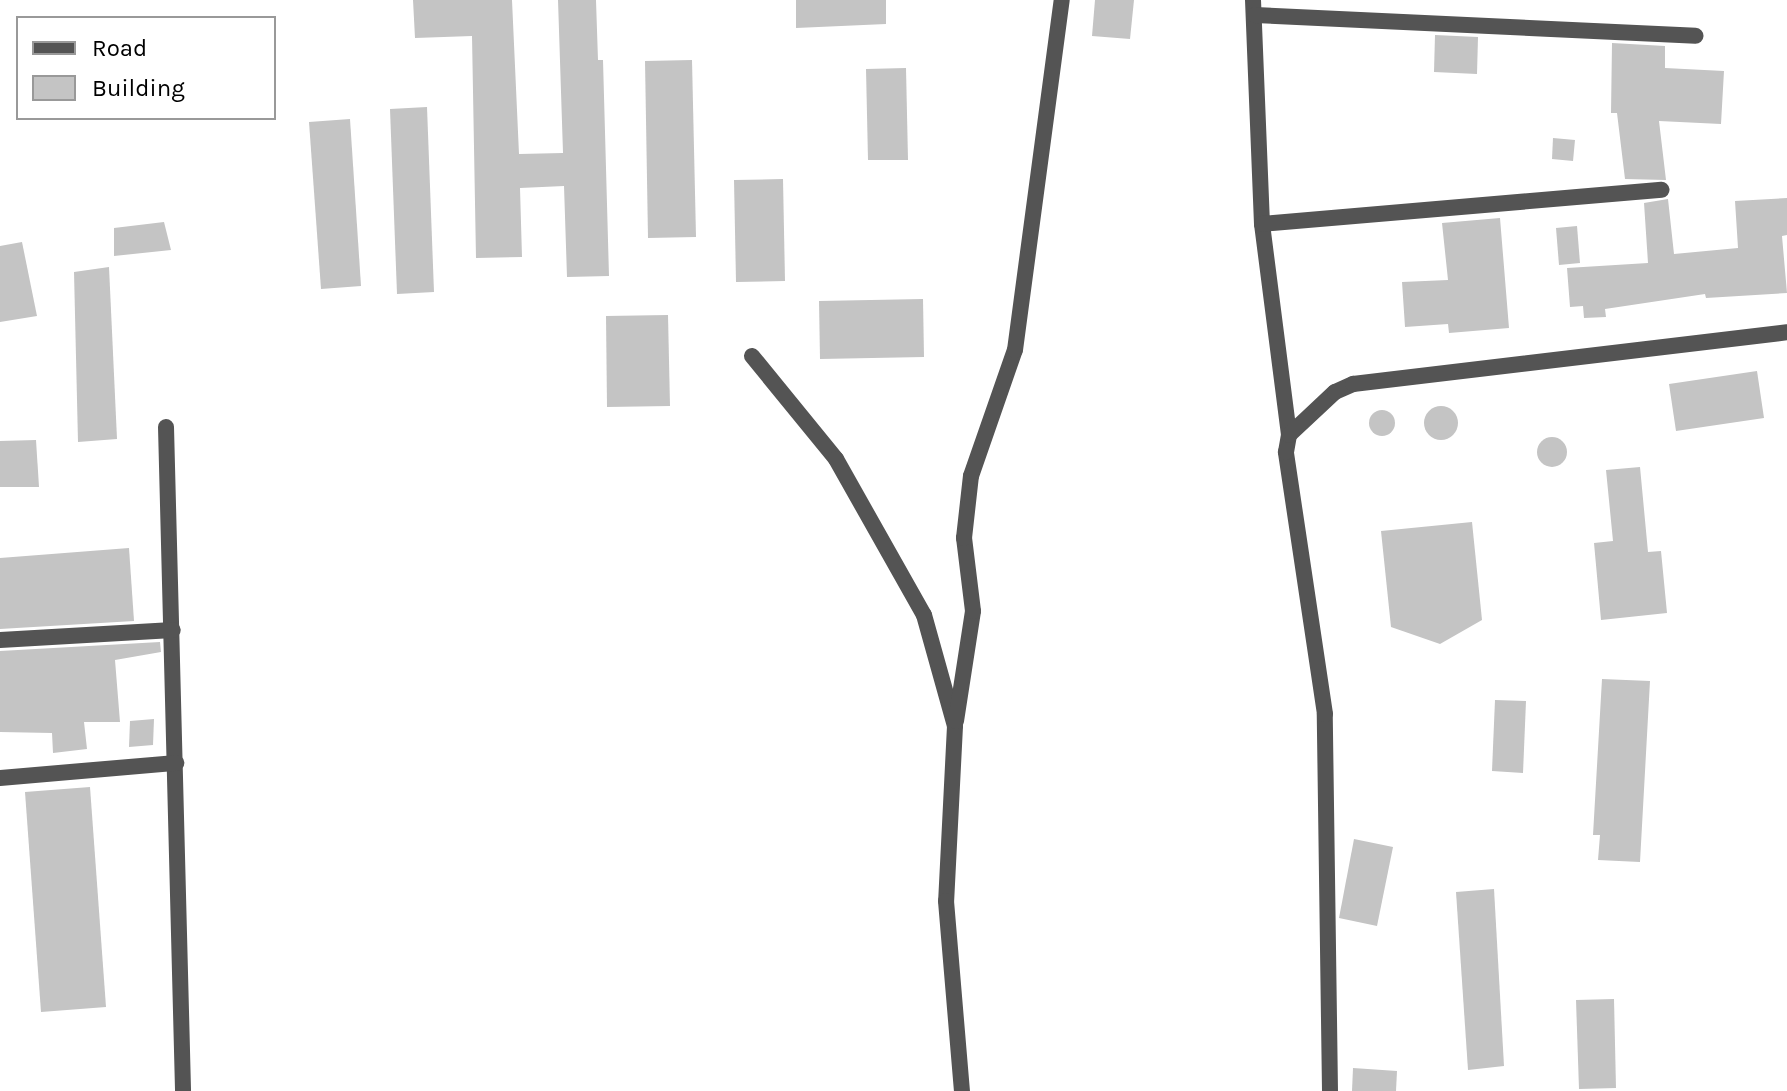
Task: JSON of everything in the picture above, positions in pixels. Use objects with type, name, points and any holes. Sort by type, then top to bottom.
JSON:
[{"type":"street","points":[[962,1091],[946,901],[955,726],[973,611],[964,538],[971,476],[1015,350],[1062,0]]},
{"type":"street","points":[[1330,1091],[1325,714],[1286,452],[1289,435],[1262,224],[1254,8],[1696,36]]},
{"type":"street","points":[[1262,224],[1662,190]]},
{"type":"street","points":[[1289,435],[1335,392],[1353,384],[1787,332]]},
{"type":"street","points":[[752,356],[836,459],[924,615],[955,726]]},
{"type":"street","points":[[166,427],[183,1091]]},
{"type":"street","points":[[0,640],[173,630]]},
{"type":"street","points":[[0,778],[176,763]]},
{"type":"building","points":[[413,0],[512,0],[519,154],[563,153],[558,0],[596,0],[598,60],[603,60],[609,276],[567,277],[564,186],[520,188],[522,257],[476,258],[472,36],[415,38]]},
{"type":"building","points":[[796,0],[886,0],[886,24],[796,28]]},
{"type":"building","points":[[1095,0],[1134,0],[1130,39],[1092,36]]},
{"type":"building","points":[[1435,35],[1478,37],[1477,74],[1434,72]]},
{"type":"building","points":[[1612,43],[1665,46],[1665,68],[1724,71],[1721,124],[1659,121],[1666,180],[1625,179],[1617,113],[1611,113]]},
{"type":"building","points":[[692,60],[696,237],[648,238],[645,61]]},
{"type":"building","points":[[906,68],[908,160],[868,160],[866,69]]},
{"type":"building","points":[[427,107],[434,292],[397,294],[390,109]]},
{"type":"building","points":[[350,119],[361,286],[321,289],[309,122]]},
{"type":"building","points":[[1553,138],[1575,140],[1573,161],[1552,159]]},
{"type":"building","points":[[783,179],[785,281],[736,282],[734,180]]},
{"type":"building","points":[[1787,198],[1787,235],[1782,236],[1787,293],[1706,298],[1705,294],[1605,309],[1606,317],[1584,318],[1583,306],[1570,307],[1567,268],[1648,263],[1644,203],[1668,199],[1674,254],[1738,248],[1735,201]]},
{"type":"building","points":[[1500,218],[1509,328],[1449,333],[1448,324],[1405,327],[1402,282],[1448,280],[1442,223]]},
{"type":"building","points":[[164,222],[171,250],[114,256],[114,228]]},
{"type":"building","points":[[1577,226],[1580,263],[1559,265],[1556,228]]},
{"type":"building","points":[[22,242],[37,316],[0,322],[0,246]]},
{"type":"building","points":[[109,267],[117,439],[78,442],[74,272]]},
{"type":"building","points":[[923,299],[924,357],[820,359],[819,301]]},
{"type":"building","points":[[668,315],[670,406],[607,407],[606,316]]},
{"type":"building","points":[[1757,371],[1764,418],[1676,431],[1669,384]]},
{"type":"building","points":[[1441,406],[1453,411],[1458,423],[1453,435],[1441,440],[1429,435],[1424,423],[1429,411]]},
{"type":"building","points":[[1382,410],[1391,414],[1395,423],[1391,432],[1382,436],[1373,432],[1369,423],[1373,414]]},
{"type":"building","points":[[1552,437],[1562,442],[1567,452],[1562,462],[1552,467],[1542,462],[1537,452],[1542,442]]},
{"type":"building","points":[[36,440],[39,487],[0,487],[0,441]]},
{"type":"building","points":[[1640,467],[1648,552],[1661,551],[1667,613],[1601,620],[1594,543],[1613,541],[1606,470]]},
{"type":"building","points":[[1472,522],[1482,620],[1440,644],[1391,627],[1381,531]]},
{"type":"building","points":[[129,548],[134,621],[0,629],[0,558]]},
{"type":"building","points":[[160,642],[161,652],[115,660],[120,722],[84,722],[87,749],[53,753],[52,733],[0,732],[0,651]]},
{"type":"building","points":[[1602,679],[1650,681],[1640,862],[1598,860],[1600,835],[1593,835]]},
{"type":"building","points":[[1495,700],[1526,701],[1523,773],[1492,771]]},
{"type":"building","points":[[154,719],[153,745],[129,747],[130,721]]},
{"type":"building","points":[[90,787],[106,1007],[41,1012],[25,792]]},
{"type":"building","points":[[1354,839],[1393,847],[1377,926],[1339,918]]},
{"type":"building","points":[[1494,889],[1504,1066],[1468,1070],[1456,892]]},
{"type":"building","points":[[1614,999],[1616,1088],[1579,1089],[1576,1000]]},
{"type":"building","points":[[1353,1068],[1397,1071],[1396,1091],[1352,1091]]}]
